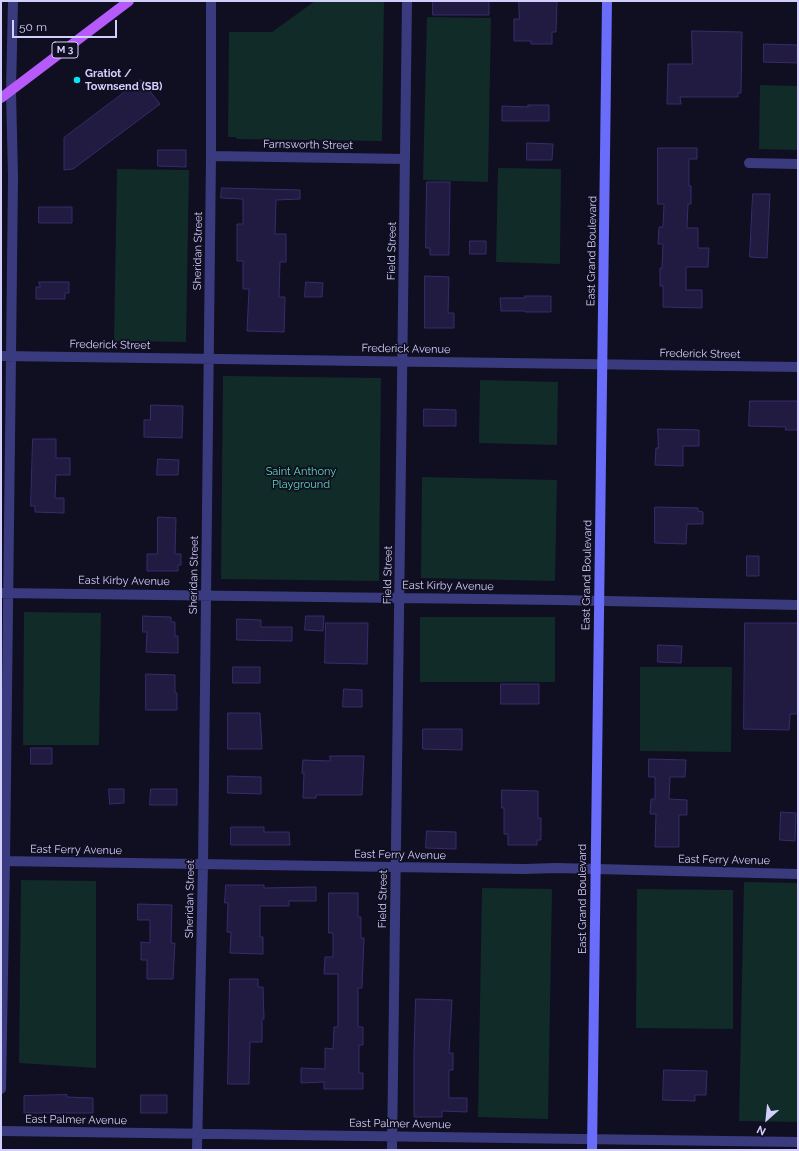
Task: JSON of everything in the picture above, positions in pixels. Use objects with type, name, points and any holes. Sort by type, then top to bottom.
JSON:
[{"type":"main road","name":"M 3","points":[[1,98],[129,1]]},
{"type":"main road","name":"East Grand Boulevard","points":[[592,1150],[607,1]]},
{"type":"street","points":[[1,1089],[6,356],[13,177],[11,91],[13,1]]},
{"type":"street","name":"Sheridan Street","points":[[197,1150],[203,864],[211,156],[211,1]]},
{"type":"street","name":"Field Street","points":[[392,1150],[407,1]]},
{"type":"street","name":"Farnsworth Street","points":[[211,156],[405,159]]},
{"type":"street","points":[[749,163],[798,164]]},
{"type":"street","name":"Frederick Street","points":[[6,356],[209,358]]},
{"type":"street","name":"Frederick Avenue","points":[[209,358],[602,364]]},
{"type":"street","name":"Frederick Street","points":[[602,364],[798,367]]},
{"type":"street","name":"East Kirby Avenue","points":[[5,593],[206,594],[599,600],[798,605]]},
{"type":"street","name":"East Ferry Avenue","points":[[3,861],[595,869],[798,874]]},
{"type":"street","name":"East Palmer Avenue","points":[[1,1131],[798,1142]]},
{"type":"green space","points":[[315,1],[384,1],[382,141],[237,139],[236,137],[228,137],[229,32],[272,32]]},
{"type":"green space","points":[[427,17],[491,18],[488,182],[423,180]]},
{"type":"green space","points":[[760,85],[798,86],[798,150],[759,149]]},
{"type":"green space","points":[[498,168],[561,169],[560,264],[496,262]]},
{"type":"green space","points":[[117,169],[189,170],[186,342],[114,341]]},
{"type":"green space","name":"Saint Anthony Playground","points":[[223,376],[381,378],[379,581],[221,579]]},
{"type":"green space","points":[[480,380],[558,382],[557,445],[479,443]]},
{"type":"green space","points":[[422,477],[557,480],[555,581],[421,578]]},
{"type":"green space","points":[[24,612],[101,613],[99,745],[23,745]]},
{"type":"green space","points":[[420,617],[555,617],[555,682],[420,682]]},
{"type":"green space","points":[[640,667],[732,667],[731,752],[640,751]]},
{"type":"green space","points":[[21,880],[96,881],[96,1068],[19,1063]]},
{"type":"green space","points":[[744,882],[798,883],[798,1122],[739,1121]]},
{"type":"green space","points":[[482,888],[552,889],[548,1119],[478,1117]]},
{"type":"green space","points":[[637,889],[733,890],[733,1029],[636,1028]]},
{"type":"building","points":[[433,1],[489,1],[489,15],[433,15]]},
{"type":"building","points":[[519,1],[557,1],[556,32],[552,32],[552,44],[531,44],[531,41],[514,41],[514,19],[519,19]]},
{"type":"building","points":[[692,31],[742,32],[741,93],[738,93],[738,97],[680,97],[681,104],[667,104],[668,64],[692,64]]},
{"type":"building","points":[[764,44],[798,45],[798,63],[764,62]]},
{"type":"building","points":[[141,80],[160,104],[73,169],[64,170],[64,138]]},
{"type":"building","points":[[528,105],[549,105],[549,121],[502,121],[502,106],[528,107]]},
{"type":"building","points":[[527,143],[553,144],[552,160],[527,160]]},
{"type":"building","points":[[658,148],[697,148],[697,159],[689,159],[691,204],[688,204],[687,228],[698,228],[698,248],[709,248],[708,267],[686,267],[686,290],[702,290],[702,308],[663,307],[663,286],[660,286],[660,268],[662,268],[663,244],[658,244],[659,227],[663,227],[664,204],[658,204]]},
{"type":"building","points":[[158,150],[186,150],[186,167],[158,166]]},
{"type":"building","points":[[427,182],[450,182],[449,255],[430,255],[430,248],[426,248]]},
{"type":"building","points":[[222,188],[300,190],[300,199],[276,200],[275,234],[286,234],[286,262],[280,262],[279,297],[285,297],[284,332],[247,331],[249,289],[243,289],[243,261],[237,261],[237,224],[243,224],[243,199],[221,198]]},
{"type":"building","points":[[753,194],[770,194],[767,258],[750,257]]},
{"type":"building","points":[[39,207],[72,207],[72,223],[39,223]]},
{"type":"building","points":[[470,241],[486,241],[486,254],[470,254]]},
{"type":"building","points":[[425,276],[449,277],[448,313],[454,313],[454,328],[425,328]]},
{"type":"building","points":[[39,282],[69,282],[69,293],[65,293],[65,299],[36,299],[36,287],[40,287]]},
{"type":"building","points":[[306,282],[323,283],[322,297],[305,297]]},
{"type":"building","points":[[525,296],[551,296],[551,312],[501,311],[500,298],[525,298]]},
{"type":"building","points":[[750,401],[798,401],[798,430],[785,430],[786,427],[749,426]]},
{"type":"building","points":[[151,405],[183,406],[182,438],[144,437],[144,420],[150,420]]},
{"type":"building","points":[[424,409],[456,410],[456,426],[424,426]]},
{"type":"building","points":[[658,429],[699,430],[699,446],[683,446],[683,466],[655,465],[656,448],[658,448]]},
{"type":"building","points":[[33,439],[56,439],[56,458],[70,458],[70,475],[56,475],[55,498],[64,498],[64,513],[35,512],[35,506],[31,506]]},
{"type":"building","points":[[158,459],[179,460],[178,475],[157,475]]},
{"type":"building","points":[[655,507],[698,508],[698,511],[703,512],[703,524],[687,524],[686,544],[655,543]]},
{"type":"building","points":[[158,517],[176,518],[175,554],[181,554],[181,565],[178,565],[178,571],[147,571],[147,554],[157,554]]},
{"type":"building","points":[[747,556],[759,556],[759,576],[747,576]]},
{"type":"building","points":[[143,616],[171,617],[171,622],[175,622],[175,636],[178,636],[178,653],[146,652],[147,632],[143,632]]},
{"type":"building","points":[[306,616],[324,616],[323,631],[305,630]]},
{"type":"building","points":[[237,619],[261,620],[261,627],[292,627],[292,641],[237,640]]},
{"type":"building","points":[[326,623],[368,623],[367,664],[325,663]]},
{"type":"building","points":[[745,623],[798,623],[798,714],[790,714],[789,730],[744,729]]},
{"type":"building","points":[[658,645],[682,646],[681,663],[658,662]]},
{"type":"building","points":[[233,667],[260,667],[260,683],[233,683]]},
{"type":"building","points":[[146,674],[175,675],[177,710],[146,710]]},
{"type":"building","points":[[501,684],[539,684],[539,704],[501,704]]},
{"type":"building","points":[[344,689],[362,690],[362,707],[343,707]]},
{"type":"building","points":[[228,713],[260,713],[262,749],[228,749]]},
{"type":"building","points":[[423,729],[462,729],[462,750],[423,749]]},
{"type":"building","points":[[31,748],[52,748],[52,764],[31,764]]},
{"type":"building","points":[[330,756],[364,756],[362,795],[316,795],[316,798],[303,798],[303,760],[330,761]]},
{"type":"building","points":[[649,759],[686,760],[685,777],[670,777],[669,799],[687,800],[687,815],[679,815],[679,847],[655,847],[656,814],[650,814],[651,799],[655,799],[655,777],[649,777]]},
{"type":"building","points":[[228,776],[261,777],[261,794],[228,793]]},
{"type":"building","points":[[109,789],[124,789],[124,803],[110,804]]},
{"type":"building","points":[[151,789],[177,789],[177,805],[150,805]]},
{"type":"building","points":[[502,790],[538,791],[538,818],[541,818],[541,840],[537,840],[537,845],[508,845],[508,834],[504,834]]},
{"type":"building","points":[[781,812],[796,813],[795,841],[780,840]]},
{"type":"building","points":[[231,827],[264,827],[264,832],[289,832],[290,845],[231,845]]},
{"type":"building","points":[[427,831],[456,832],[456,849],[426,848]]},
{"type":"building","points":[[226,885],[264,885],[264,888],[316,887],[316,901],[289,901],[289,906],[260,906],[260,937],[263,937],[263,954],[230,953],[231,932],[227,932],[228,903],[225,903]]},
{"type":"building","points":[[329,893],[358,893],[358,917],[361,917],[361,938],[364,938],[362,988],[358,988],[358,1027],[363,1027],[363,1045],[359,1045],[359,1073],[363,1073],[363,1089],[324,1089],[324,1082],[301,1083],[301,1068],[325,1069],[325,1048],[333,1049],[334,1027],[338,1027],[338,974],[324,974],[325,957],[333,957],[333,933],[329,933]]},
{"type":"building","points":[[138,904],[172,905],[171,943],[175,943],[173,979],[147,979],[147,960],[141,960],[141,942],[150,943],[150,920],[138,920]]},
{"type":"building","points":[[230,979],[258,979],[258,987],[263,987],[264,1019],[262,1019],[262,1042],[250,1042],[249,1084],[228,1084]]},
{"type":"building","points":[[416,999],[452,1000],[449,1053],[453,1053],[453,1070],[449,1070],[449,1098],[467,1098],[467,1112],[442,1111],[442,1117],[414,1117]]},
{"type":"building","points":[[664,1070],[707,1071],[706,1095],[695,1095],[695,1101],[663,1100]]},
{"type":"building","points":[[67,1095],[67,1097],[93,1098],[93,1113],[24,1113],[24,1096]]},
{"type":"building","points":[[141,1095],[167,1095],[167,1113],[141,1113]]},
{"type":"place","name":"Gratiot / Townsend (SB)","points":[[77,80]]}]
